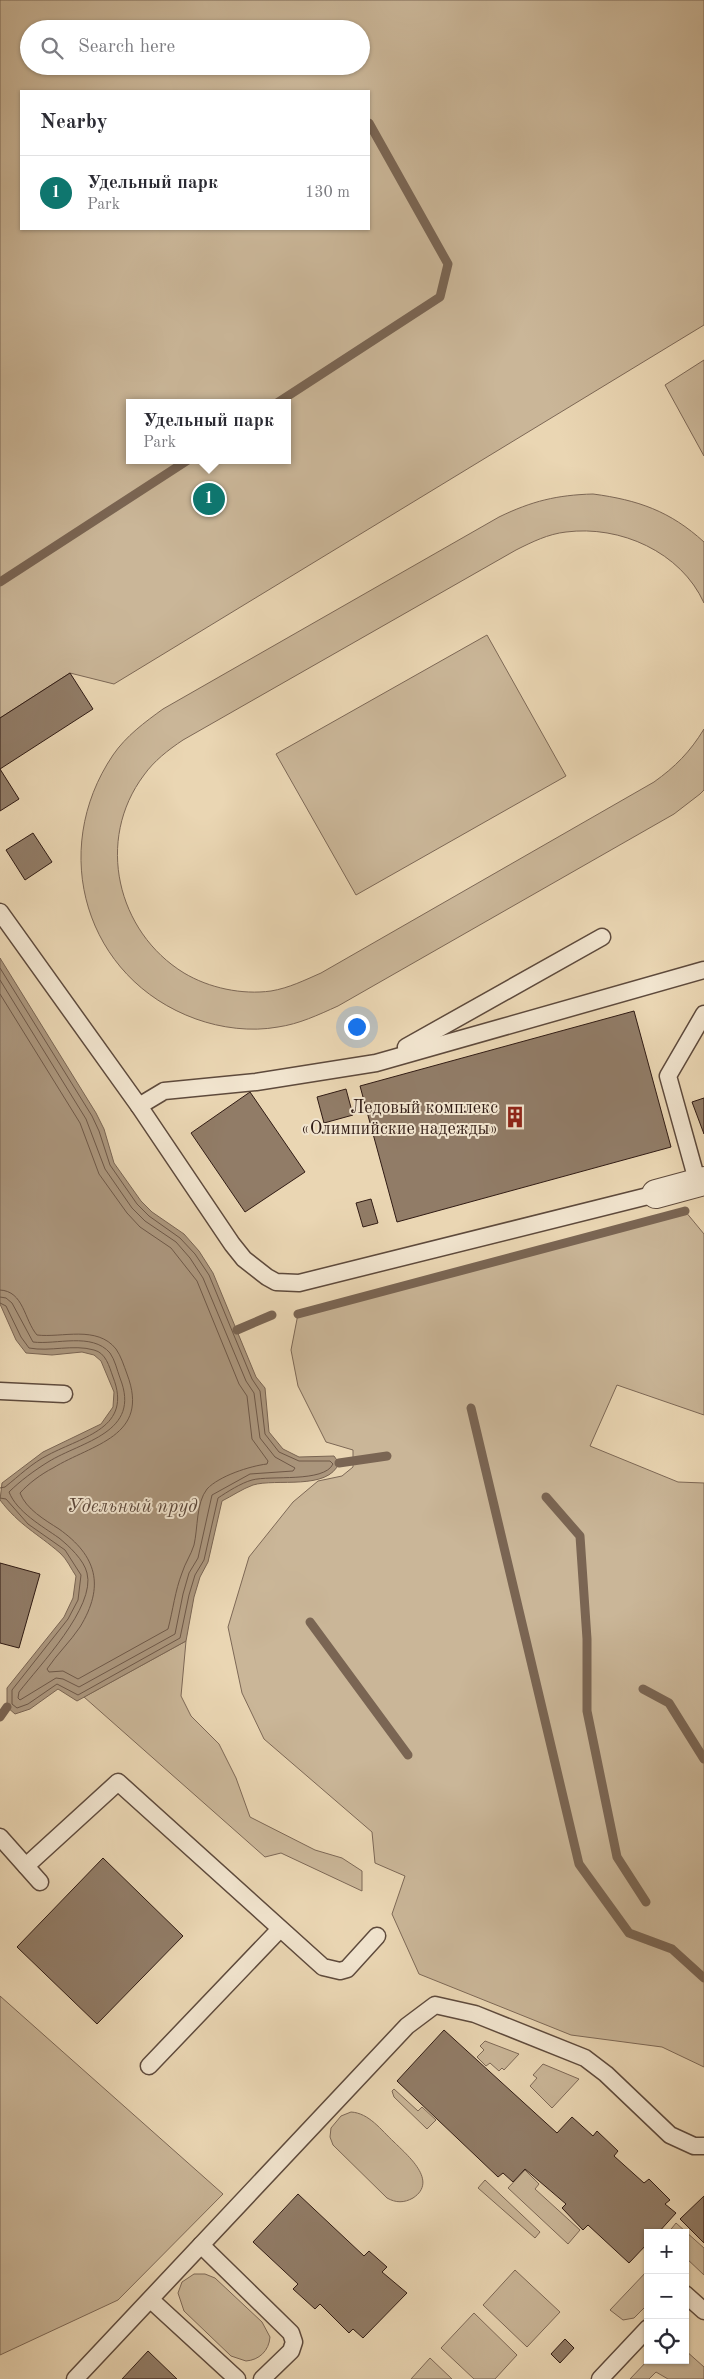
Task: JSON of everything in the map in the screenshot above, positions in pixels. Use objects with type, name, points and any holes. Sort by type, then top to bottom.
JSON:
[{"type":"street","points":[[656,1194],[701,1182]]},
{"type":"lane","points":[[0,912],[139,1106],[232,1244],[257,1270],[276,1282],[286,1284],[299,1283],[656,1194]]},
{"type":"lane","points":[[382,1061],[602,937]]},
{"type":"lane","points":[[139,1106],[164,1091],[256,1082],[382,1061],[704,970]]},
{"type":"lane","points":[[701,1182],[668,1076],[704,1014]]},
{"type":"lane","points":[[0,1391],[64,1394]]},
{"type":"lane","points":[[26,1866],[118,1782],[323,1967],[340,1971],[351,1965],[378,1936]]},
{"type":"lane","points":[[0,1837],[40,1882]]},
{"type":"lane","points":[[149,2066],[280,1930]]},
{"type":"lane","points":[[75,2379],[407,2026],[435,2005],[474,2014],[585,2058],[606,2074],[670,2135],[694,2146],[704,2146]]},
{"type":"lane","points":[[201,2245],[291,2333],[294,2342],[291,2351],[262,2379]]},
{"type":"lane","points":[[689,2298],[704,2311]]},
{"type":"lane","points":[[150,2300],[237,2379]]},
{"type":"lane","points":[[600,2379],[644,2332]]},
{"type":"shaded area","points":[[0,0],[704,0],[704,325],[114,684],[70,673],[0,718]]},
{"type":"shaded area","points":[[704,360],[704,456],[665,385]]},
{"type":"shaded area","points":[[593,494],[625,500],[653,509],[679,522],[704,542],[704,603],[694,585],[680,569],[664,556],[647,546],[627,538],[607,533],[566,532],[546,536],[516,550],[183,740],[157,760],[144,775],[129,800],[120,828],[117,855],[120,883],[129,909],[143,934],[161,955],[184,973],[204,983],[237,991],[260,992],[278,990],[321,973],[654,782],[682,759],[704,729],[704,790],[674,814],[338,1006],[286,1026],[257,1029],[236,1028],[196,1019],[158,1000],[127,974],[104,943],[88,908],[81,870],[83,831],[93,792],[113,755],[124,742],[163,709],[499,517],[545,500]]},
{"type":"shaded area","points":[[487,635],[566,776],[356,895],[276,754]]},
{"type":"shaded area","points":[[685,1211],[704,1234],[704,1415],[617,1385],[590,1446],[678,1482],[704,1483],[704,2067],[662,2047],[571,2035],[419,1974],[392,1914],[405,1876],[375,1863],[372,1832],[264,1739],[242,1693],[228,1627],[249,1557],[293,1502],[318,1481],[342,1476],[353,1467],[353,1450],[326,1442],[298,1386],[291,1350],[298,1314]]},
{"type":"shaded area","points":[[186,1641],[181,1696],[191,1716],[219,1744],[236,1778],[250,1817],[315,1850],[342,1858],[362,1871],[362,1891],[281,1853],[265,1857],[84,1697]]},
{"type":"shaded area","points":[[0,1996],[223,2194],[118,2300],[0,2355]]},
{"type":"shaded area","points":[[485,2041],[519,2054],[504,2070],[502,2068],[499,2071],[490,2063],[486,2066],[477,2057],[484,2050],[480,2046]]},
{"type":"shaded area","points":[[543,2064],[579,2079],[552,2108],[530,2086],[537,2078],[533,2075]]},
{"type":"shaded area","points":[[394,2089],[418,2111],[422,2107],[436,2120],[427,2129],[394,2097],[392,2091]]},
{"type":"shaded area","points":[[351,2112],[363,2115],[369,2119],[413,2161],[422,2176],[423,2184],[420,2191],[413,2198],[400,2202],[387,2198],[333,2145],[330,2137],[331,2128],[341,2116]]},
{"type":"shaded area","points":[[525,2170],[539,2184],[535,2189],[580,2230],[568,2244],[508,2188]]},
{"type":"shaded area","points":[[485,2180],[540,2232],[535,2238],[478,2188]]},
{"type":"shaded area","points":[[676,2223],[683,2229],[671,2229]]},
{"type":"shaded area","points":[[689,2235],[704,2248],[704,2275],[689,2261]]},
{"type":"shaded area","points":[[515,2270],[560,2312],[527,2347],[483,2305]]},
{"type":"shaded area","points":[[194,2274],[205,2274],[215,2278],[262,2322],[270,2337],[268,2347],[259,2357],[246,2361],[231,2356],[184,2311],[178,2293],[182,2282]]},
{"type":"shaded area","points":[[644,2274],[644,2308],[634,2318],[623,2320],[610,2310]]},
{"type":"shaded area","points":[[474,2313],[517,2355],[495,2379],[474,2379],[441,2348]]},
{"type":"shaded area","points":[[689,2354],[704,2367],[704,2379],[668,2379],[656,2372],[649,2379],[630,2379],[644,2364],[689,2364]]},
{"type":"shaded area","points":[[430,2358],[452,2379],[411,2379]]},
{"type":"water","name":"Удельный пруд","points":[[0,958],[96,1113],[104,1129],[114,1163],[141,1201],[152,1212],[184,1234],[199,1251],[213,1273],[256,1377],[265,1388],[269,1432],[283,1449],[299,1457],[334,1456],[339,1463],[333,1472],[324,1477],[300,1482],[253,1485],[222,1501],[208,1562],[200,1577],[194,1597],[186,1641],[77,1701],[58,1689],[30,1709],[15,1714],[7,1707],[7,1688],[64,1617],[73,1598],[76,1576],[62,1555],[7,1509],[0,1500],[2,1483],[43,1452],[101,1424],[113,1407],[114,1392],[101,1361],[94,1355],[82,1352],[52,1355],[26,1353],[16,1340],[0,1304]]},
{"type":"building","points":[[70,673],[93,709],[0,769],[0,718]]},
{"type":"building","points":[[0,769],[19,799],[0,811]]},
{"type":"building","points":[[33,833],[52,862],[25,880],[6,850]]},
{"type":"building","name":"Ледовый комплекс «Олимпийские надежды»","points":[[634,1011],[671,1147],[397,1222],[360,1086]]},
{"type":"building","points":[[346,1089],[353,1115],[324,1123],[317,1097]]},
{"type":"building","points":[[250,1092],[305,1172],[245,1212],[191,1133]]},
{"type":"building","points":[[704,1098],[704,1134],[692,1102]]},
{"type":"building","points":[[371,1199],[378,1223],[363,1227],[356,1203]]},
{"type":"building","points":[[0,1563],[40,1574],[19,1648],[0,1643]]},
{"type":"building","points":[[103,1858],[183,1936],[97,2024],[17,1947]]},
{"type":"building","points":[[444,2030],[557,2133],[572,2117],[593,2136],[597,2131],[618,2151],[614,2156],[644,2183],[649,2179],[670,2200],[665,2204],[676,2213],[662,2229],[644,2229],[644,2247],[629,2263],[588,2225],[583,2230],[562,2208],[566,2204],[525,2169],[513,2182],[503,2173],[498,2177],[397,2081]]},
{"type":"building","points":[[298,2194],[364,2256],[369,2251],[387,2267],[382,2272],[407,2293],[363,2338],[353,2329],[349,2333],[320,2304],[315,2309],[293,2289],[298,2284],[253,2242]]},
{"type":"building","points":[[704,2196],[704,2243],[680,2219]]},
{"type":"building","points":[[565,2339],[574,2348],[560,2363],[551,2354]]},
{"type":"building","points":[[148,2351],[177,2379],[122,2379]]},
{"type":"waterway","points":[[283,399],[440,297],[448,264],[370,125]]},
{"type":"waterway","points":[[0,582],[182,464]]},
{"type":"waterway","points":[[298,1314],[685,1211]]},
{"type":"waterway","points":[[237,1330],[272,1315]]},
{"type":"waterway","points":[[471,1408],[579,1864],[629,1933],[672,1949],[704,1978]]},
{"type":"waterway","points":[[339,1463],[387,1456]]},
{"type":"waterway","points":[[546,1497],[580,1536],[587,1639],[587,1711],[617,1857],[646,1902]]},
{"type":"waterway","points":[[310,1622],[408,1755]]},
{"type":"waterway","points":[[643,1689],[669,1703],[704,1759]]},
{"type":"waterway","points":[[0,1717],[7,1707]]},
{"type":"place","name":"Удельный парк","points":[[209,499]]},
{"type":"place","name":"Ледовый комплекс «Олимпийские надежды»","points":[[515,1117]]}]
